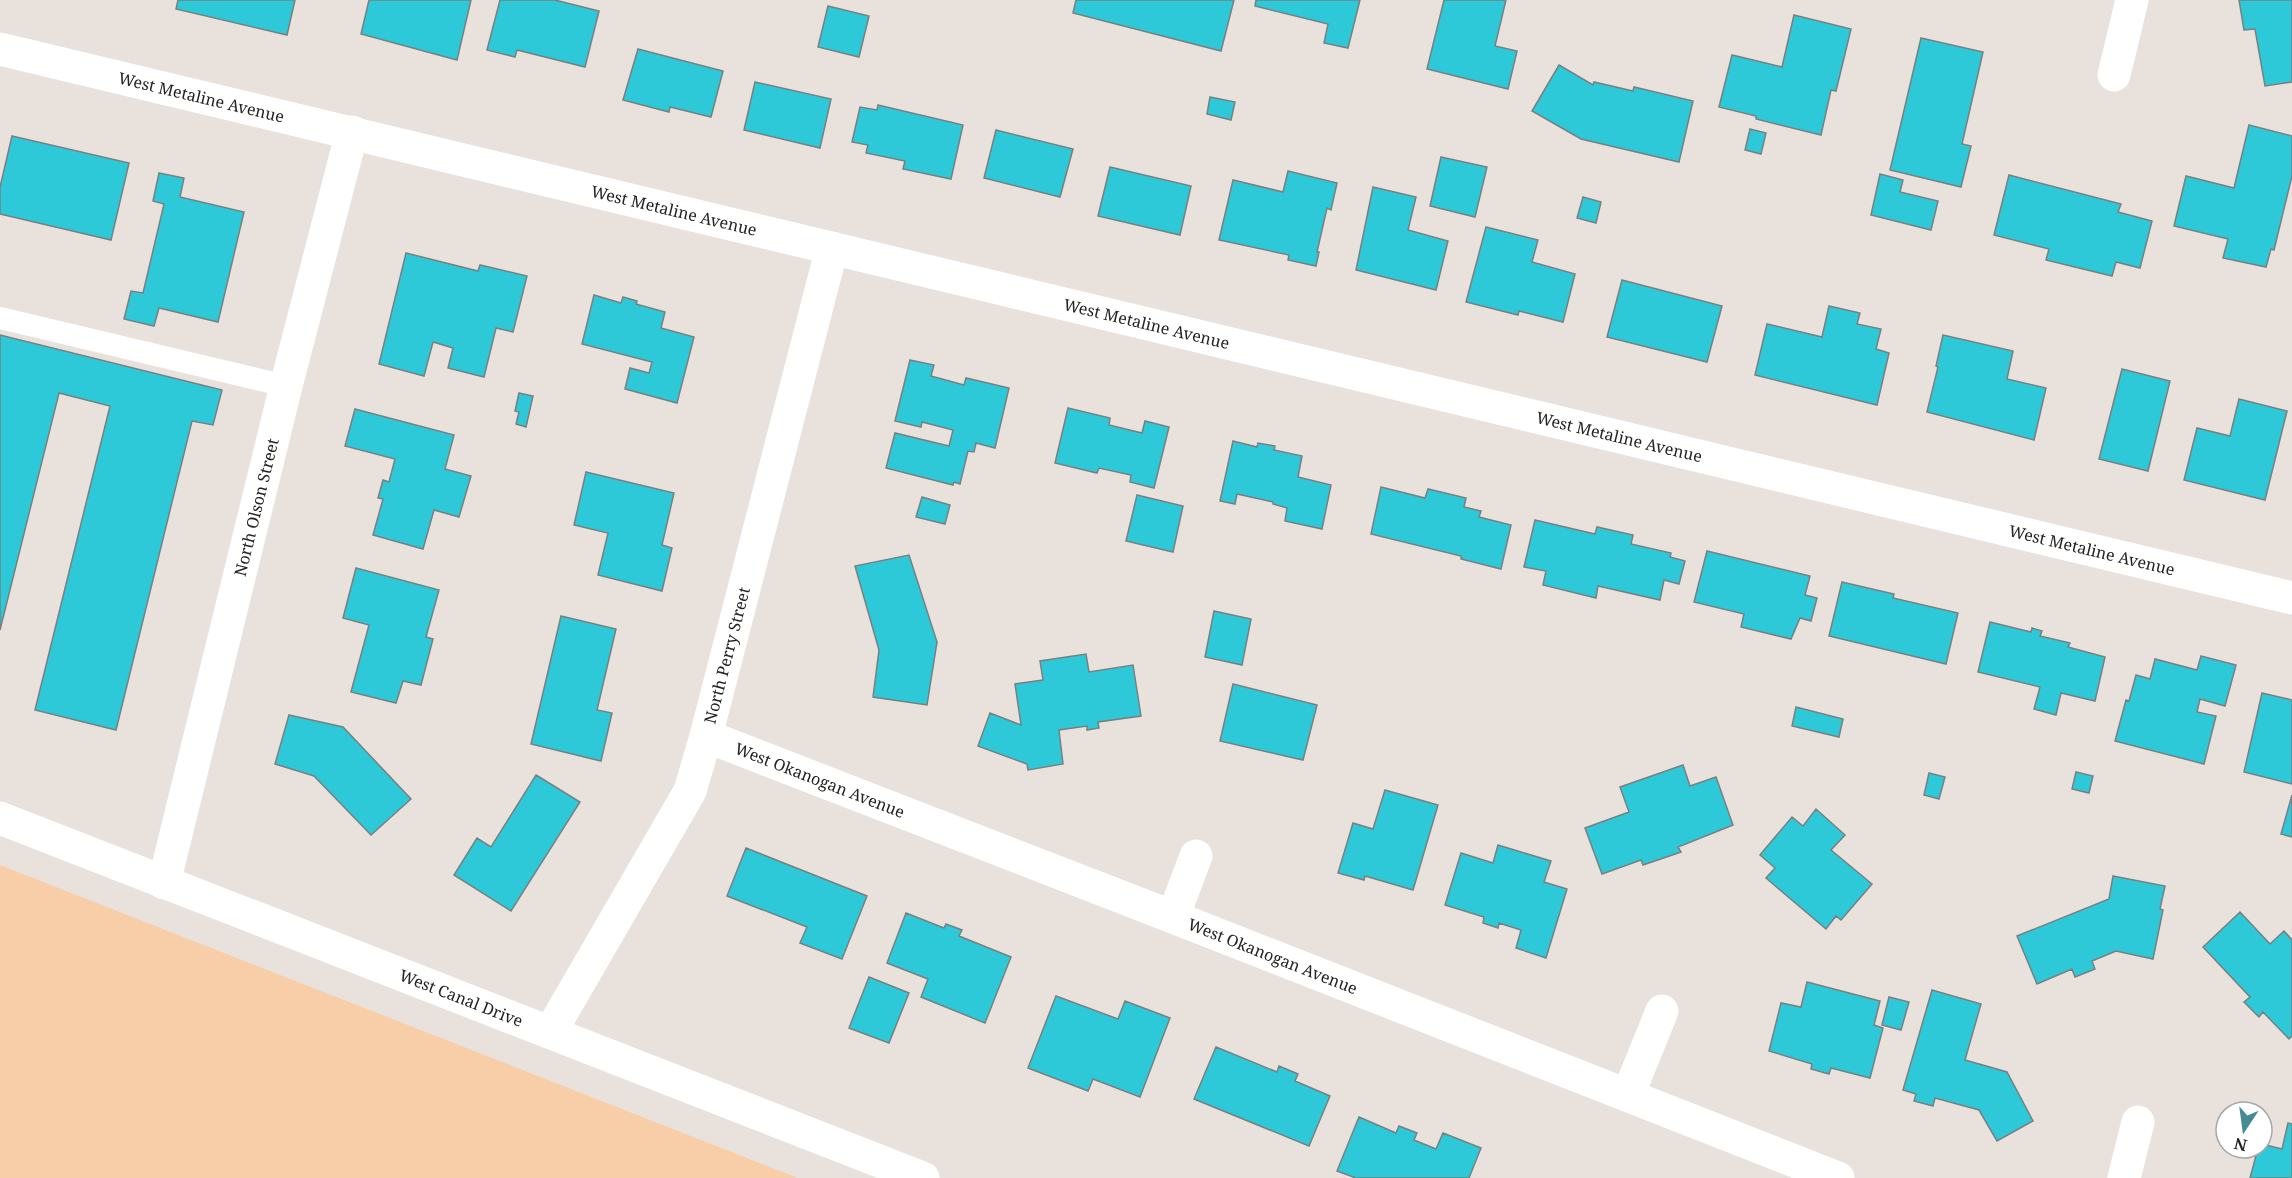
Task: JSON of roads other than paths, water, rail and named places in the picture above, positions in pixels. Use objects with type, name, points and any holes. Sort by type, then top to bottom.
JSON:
[{"type":"street","points":[[2114,75],[2132,0]]},
{"type":"street","name":"West Metaline Avenue","points":[[0,49],[2292,598]]},
{"type":"street","name":"North Olson Street","points":[[164,883],[286,386],[352,132]]},
{"type":"street","name":"North Perry Street","points":[[551,1031],[690,791],[832,248]]},
{"type":"street","name":"West Okanogan Avenue","points":[[706,736],[1173,916],[1838,1178]]},
{"type":"street","name":"West Canal Drive","points":[[0,819],[551,1031],[923,1178]]},
{"type":"street","points":[[1173,916],[1196,856]]},
{"type":"street","points":[[1628,1095],[1662,1011]]},
{"type":"street","points":[[2124,1178],[2138,1122]]},
{"type":"lane","points":[[0,318],[286,386]]}]
